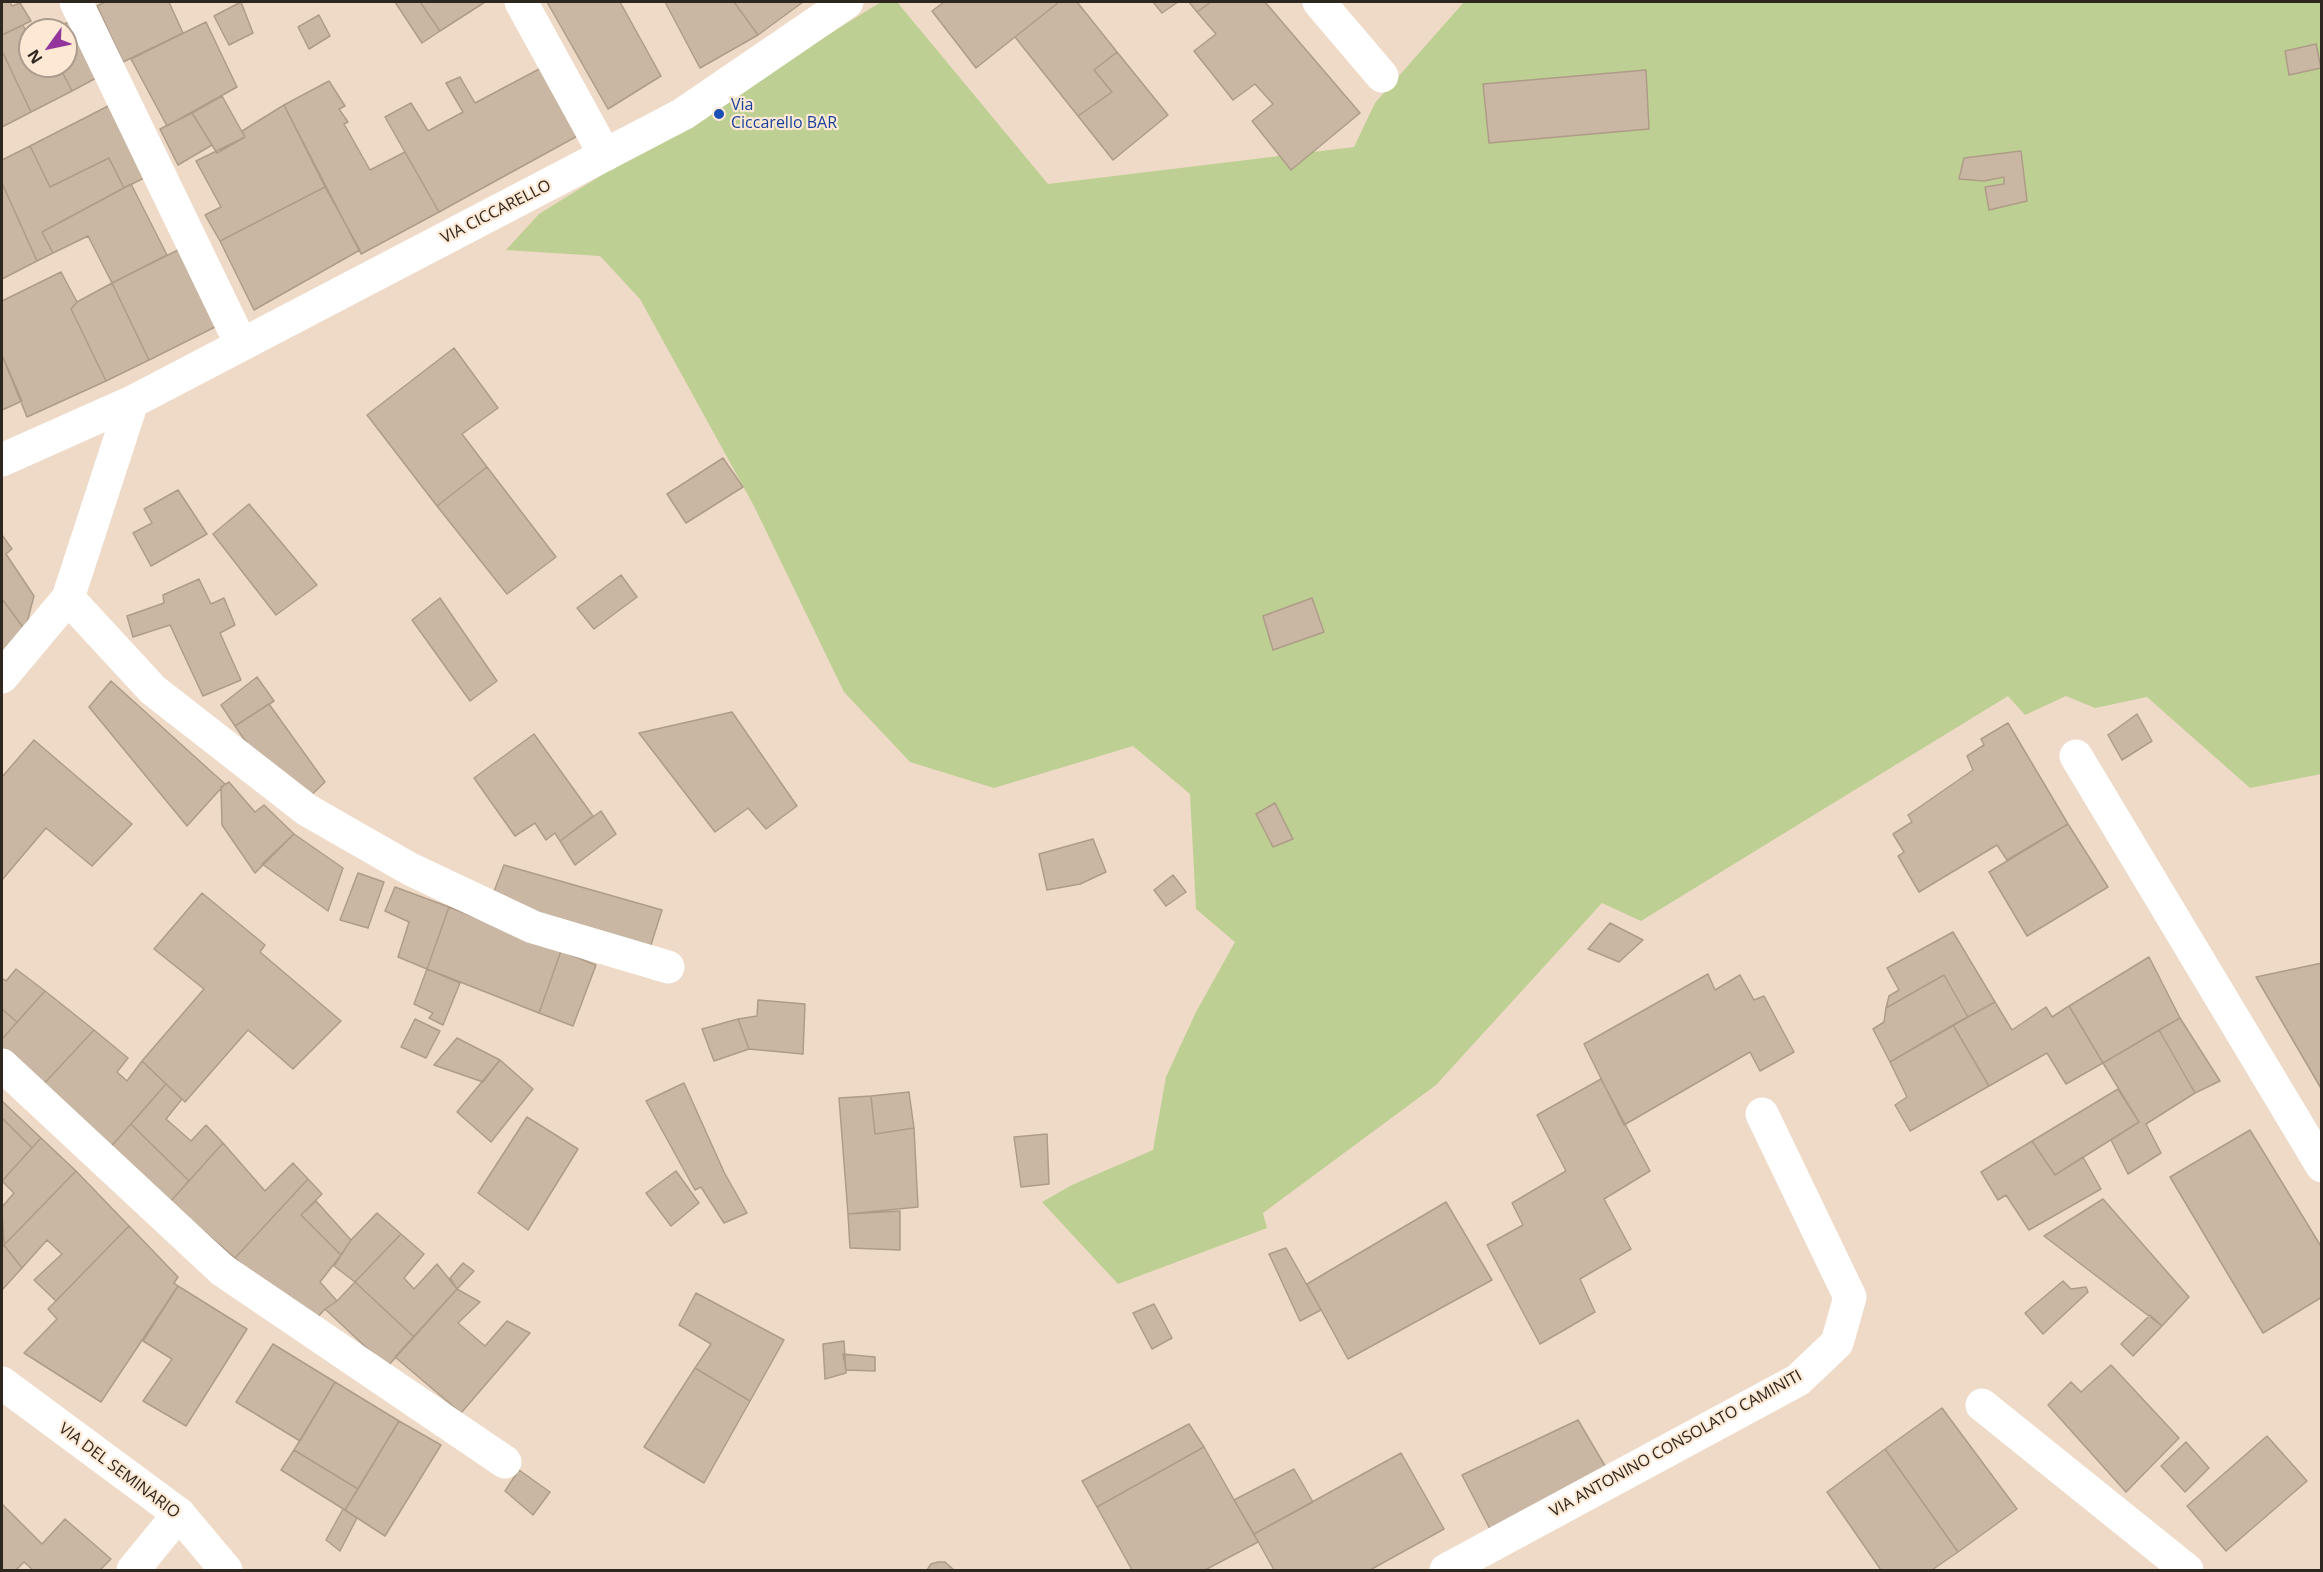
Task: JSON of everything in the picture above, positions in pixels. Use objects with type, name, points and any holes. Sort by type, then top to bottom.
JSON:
[{"type":"street","points":[[76,2],[241,344]]},
{"type":"street","points":[[521,2],[605,155]]},
{"type":"street","name":"VIA CICCARELLO","points":[[2,460],[132,402],[683,114],[847,2]]},
{"type":"street","points":[[1319,2],[1382,76]]},
{"type":"street","points":[[2,677],[68,598],[132,402]]},
{"type":"street","points":[[68,598],[153,690],[307,810],[410,869],[533,927],[668,967]]},
{"type":"street","points":[[2076,756],[2322,1166]]},
{"type":"street","points":[[2,1065],[222,1270],[505,1462]]},
{"type":"street","name":"VIA ANTONINO CONSOLATO CAMINITI","points":[[1446,1570],[1798,1380],[1837,1343],[1850,1297],[1762,1114]]},
{"type":"street","name":"VIA DEL SEMINARIO","points":[[2,1383],[179,1514],[226,1570]]},
{"type":"street","points":[[1982,1405],[2187,1570]]},
{"type":"street","points":[[133,1570],[179,1514]]},
{"type":"green space","points":[[881,2],[897,2],[1048,184],[1354,147],[1375,103],[1464,2],[2321,2],[2321,774],[2250,788],[2147,697],[2095,708],[2066,696],[2025,715],[2008,696],[1641,921],[1602,903],[1436,1085],[1263,1213],[1267,1228],[1118,1284],[1042,1202],[1072,1185],[1153,1150],[1166,1077],[1196,1012],[1235,942],[1196,909],[1190,794],[1133,746],[994,788],[910,762],[844,692],[754,506],[640,299],[600,256],[506,250],[539,214]]},
{"type":"building","points":[[2,2],[10,2],[12,6],[20,3],[29,18],[18,18],[18,27],[2,35]]},
{"type":"building","points":[[105,2],[169,2],[183,33],[123,62],[97,6]]},
{"type":"building","points":[[241,2],[253,33],[229,45],[214,16]]},
{"type":"building","points":[[395,2],[420,2],[440,31],[422,43]]},
{"type":"building","points":[[420,2],[485,2],[440,31]]},
{"type":"building","points":[[547,2],[620,2],[661,76],[608,109]]},
{"type":"building","points":[[665,2],[734,2],[758,35],[700,68]]},
{"type":"building","points":[[734,2],[803,2],[758,35]]},
{"type":"building","points":[[944,2],[1059,2],[976,68],[932,11]]},
{"type":"building","points":[[1059,2],[1077,2],[1117,52],[1094,70],[1112,92],[1078,116],[1015,37]]},
{"type":"building","points":[[1153,2],[1178,2],[1162,13]]},
{"type":"building","points":[[1189,2],[1211,2],[1197,12]]},
{"type":"building","points":[[1211,2],[1265,2],[1360,113],[1291,170],[1252,121],[1273,104],[1255,84],[1233,100],[1194,51],[1216,34],[1197,12]]},
{"type":"building","points":[[319,15],[330,36],[309,49],[298,27]]},
{"type":"building","points":[[206,22],[237,87],[167,126],[131,59]]},
{"type":"building","points":[[18,27],[18,78],[65,78],[72,91],[31,112],[2,51],[2,35]]},
{"type":"building","points":[[78,37],[98,77],[72,91],[65,78],[78,78]]},
{"type":"building","points":[[2316,44],[2321,68],[2289,75],[2285,51]]},
{"type":"building","points":[[2,51],[31,112],[2,127]]},
{"type":"building","points":[[1117,52],[1168,115],[1113,160],[1078,116],[1112,92],[1094,70]]},
{"type":"building","points":[[543,67],[581,134],[439,212],[385,117],[411,103],[428,131],[463,112],[446,83],[460,77],[475,103]]},
{"type":"building","points":[[1646,70],[1649,129],[1489,143],[1483,84]]},
{"type":"building","points":[[329,81],[345,106],[339,109],[348,122],[344,124],[370,170],[405,152],[439,212],[361,254],[284,105]]},
{"type":"building","points":[[222,96],[245,137],[217,153],[192,113]]},
{"type":"building","points":[[112,104],[148,176],[124,188],[109,158],[50,187],[30,146]]},
{"type":"building","points":[[284,105],[325,187],[220,241],[205,215],[221,207],[196,161],[245,137],[242,131]]},
{"type":"building","points":[[192,113],[212,145],[178,165],[160,129]]},
{"type":"building","points":[[30,146],[50,187],[109,158],[124,188],[42,232],[53,253],[37,261],[2,183],[2,160]]},
{"type":"building","points":[[2021,151],[2027,201],[1989,210],[1985,187],[2004,184],[2004,177],[1984,181],[1959,179],[1964,158]]},
{"type":"building","points":[[2,183],[37,261],[2,279]]},
{"type":"building","points":[[131,184],[167,255],[112,283],[88,236],[53,253],[42,232]]},
{"type":"building","points":[[325,187],[360,250],[254,310],[220,241]]},
{"type":"building","points":[[182,248],[221,324],[149,360],[112,283]]},
{"type":"building","points":[[61,272],[77,302],[71,309],[106,381],[27,417],[2,355],[2,301]]},
{"type":"building","points":[[112,283],[149,360],[106,381],[71,309],[77,302]]},
{"type":"building","points":[[454,348],[498,408],[462,434],[487,467],[437,506],[367,415]]},
{"type":"building","points":[[2,355],[22,401],[2,410]]},
{"type":"building","points":[[723,458],[743,487],[686,523],[667,494]]},
{"type":"building","points":[[487,467],[556,557],[507,594],[437,506]]},
{"type":"building","points":[[178,490],[207,534],[151,566],[133,533],[152,523],[144,509]]},
{"type":"building","points":[[249,504],[317,585],[276,615],[213,534]]},
{"type":"building","points":[[2,535],[12,549],[6,554],[34,596],[25,630],[2,599]]},
{"type":"building","points":[[621,575],[637,597],[594,629],[577,608]]},
{"type":"building","points":[[199,579],[211,604],[224,598],[235,625],[220,633],[241,680],[203,696],[170,625],[133,637],[127,616],[164,603],[163,595]]},
{"type":"building","points":[[440,598],[497,681],[470,701],[412,620]]},
{"type":"building","points":[[1312,598],[1324,632],[1273,650],[1263,616]]},
{"type":"building","points":[[2,599],[25,630],[3,652],[2,650]]},
{"type":"building","points":[[257,677],[274,701],[235,726],[221,705]]},
{"type":"building","points":[[111,681],[225,784],[187,826],[89,707]]},
{"type":"building","points":[[269,704],[325,782],[302,804],[261,764],[235,726]]},
{"type":"building","points":[[732,712],[797,806],[766,829],[748,808],[715,832],[639,733]]},
{"type":"building","points":[[2137,714],[2152,741],[2122,760],[2108,735]]},
{"type":"building","points":[[2008,723],[2068,824],[2007,860],[1997,845],[1919,892],[1898,856],[1904,852],[1893,834],[1912,822],[1908,815],[1973,770],[1967,756],[1984,745],[1981,739]]},
{"type":"building","points":[[534,734],[593,816],[560,841],[555,833],[546,840],[535,823],[515,836],[474,778]]},
{"type":"building","points":[[34,740],[132,824],[92,866],[46,828],[2,880],[2,777]]},
{"type":"building","points":[[229,782],[255,812],[264,805],[294,834],[255,873],[222,825],[221,787]]},
{"type":"building","points":[[1275,803],[1293,839],[1273,847],[1256,814]]},
{"type":"building","points":[[601,811],[616,834],[575,865],[560,841]]},
{"type":"building","points":[[2068,824],[2108,887],[2027,936],[1989,872]]},
{"type":"building","points":[[294,834],[343,868],[328,911],[262,864]]},
{"type":"building","points":[[1093,839],[1106,872],[1080,884],[1047,890],[1039,854]]},
{"type":"building","points":[[504,865],[662,910],[650,948],[490,902]]},
{"type":"building","points":[[358,873],[384,882],[368,928],[340,920]]},
{"type":"building","points":[[1173,875],[1186,892],[1166,906],[1154,890]]},
{"type":"building","points":[[395,887],[449,907],[427,969],[398,957],[409,922],[385,911]]},
{"type":"building","points":[[202,893],[265,945],[260,952],[341,1021],[293,1069],[248,1030],[185,1102],[142,1061],[204,989],[154,949]]},
{"type":"building","points":[[449,907],[561,951],[539,1013],[427,969]]},
{"type":"building","points":[[1610,923],[1643,940],[1619,962],[1588,949]]},
{"type":"building","points":[[1953,932],[1995,1002],[1968,1017],[1944,975],[1886,1008],[1889,996],[1899,990],[1887,968]]},
{"type":"building","points":[[561,951],[596,965],[573,1026],[539,1013]]},
{"type":"building","points":[[2149,957],[2180,1018],[2103,1063],[2069,1006]]},
{"type":"building","points":[[2322,963],[2322,1090],[2256,977]]},
{"type":"building","points":[[16,969],[45,991],[17,1022],[2,1009],[2,978],[6,981]]},
{"type":"building","points":[[427,969],[460,983],[443,1025],[429,1018],[433,1013],[414,1004]]},
{"type":"building","points":[[1708,974],[1715,990],[1740,975],[1754,1000],[1764,996],[1794,1052],[1760,1071],[1750,1052],[1624,1125],[1584,1044]]},
{"type":"building","points":[[1944,975],[1968,1017],[1890,1062],[1873,1029],[1884,1022],[1886,1008]]},
{"type":"building","points":[[45,991],[94,1030],[41,1087],[2,1050],[2,1039]]},
{"type":"building","points":[[758,1000],[805,1004],[803,1054],[749,1049],[738,1019],[757,1016]]},
{"type":"building","points":[[1995,1002],[2012,1030],[2046,1007],[2052,1017],[2069,1006],[2103,1063],[2066,1084],[2047,1053],[1989,1086],[1953,1025]]},
{"type":"building","points":[[2,1009],[17,1022],[2,1039]]},
{"type":"building","points":[[2180,1018],[2220,1081],[2195,1093],[2159,1030]]},
{"type":"building","points":[[415,1019],[440,1031],[426,1058],[401,1047]]},
{"type":"building","points":[[738,1019],[749,1049],[714,1061],[702,1029]]},
{"type":"building","points":[[1953,1025],[1989,1086],[1910,1131],[1895,1105],[1907,1097],[1890,1062]]},
{"type":"building","points":[[94,1030],[128,1058],[117,1072],[127,1081],[142,1061],[166,1084],[108,1150],[41,1087]]},
{"type":"building","points":[[2159,1030],[2195,1093],[2146,1124],[2161,1153],[2128,1174],[2111,1140],[2139,1122],[2103,1063]]},
{"type":"building","points":[[457,1038],[500,1060],[483,1082],[434,1065]]},
{"type":"building","points":[[500,1060],[533,1089],[491,1142],[457,1112]]},
{"type":"building","points":[[1601,1079],[1650,1171],[1604,1199],[1631,1249],[1580,1279],[1595,1312],[1540,1344],[1487,1245],[1523,1225],[1512,1203],[1566,1171],[1537,1115]]},
{"type":"building","points":[[684,1083],[724,1172],[747,1213],[724,1223],[701,1187],[695,1190],[646,1101]]},
{"type":"building","points":[[166,1084],[182,1099],[166,1119],[191,1141],[206,1125],[223,1143],[189,1181],[131,1124]]},
{"type":"building","points":[[2118,1089],[2139,1122],[2055,1175],[2032,1141]]},
{"type":"building","points":[[909,1092],[914,1128],[875,1134],[871,1096]]},
{"type":"building","points":[[871,1096],[875,1134],[914,1128],[918,1207],[848,1214],[839,1098]]},
{"type":"building","points":[[2,1101],[41,1138],[32,1148],[2,1118]]},
{"type":"building","points":[[527,1117],[578,1149],[528,1230],[478,1193]]},
{"type":"building","points":[[2,1118],[32,1148],[2,1181]]},
{"type":"building","points":[[131,1124],[189,1181],[170,1202],[108,1150]]},
{"type":"building","points":[[2250,1130],[2322,1248],[2322,1297],[2263,1333],[2170,1177]]},
{"type":"building","points":[[1047,1134],[1049,1184],[1021,1187],[1014,1137]]},
{"type":"building","points":[[41,1138],[76,1171],[4,1245],[2,1207],[14,1193],[2,1181]]},
{"type":"building","points":[[2032,1141],[2055,1175],[2083,1157],[2101,1189],[2029,1230],[2006,1195],[1998,1200],[1981,1172]]},
{"type":"building","points":[[223,1143],[265,1191],[293,1163],[308,1179],[235,1258],[170,1202]]},
{"type":"building","points":[[76,1171],[129,1226],[56,1301],[34,1280],[62,1254],[47,1240],[22,1268],[4,1245]]},
{"type":"building","points":[[676,1171],[699,1203],[671,1226],[646,1193]]},
{"type":"building","points":[[308,1179],[322,1194],[301,1215],[341,1255],[320,1282],[337,1301],[325,1309],[308,1328],[235,1258]]},
{"type":"building","points":[[2103,1199],[2189,1297],[2162,1326],[2044,1236]]},
{"type":"building","points":[[316,1201],[351,1240],[341,1255],[301,1215]]},
{"type":"building","points":[[1446,1202],[1492,1280],[1348,1359],[1307,1284]]},
{"type":"building","points":[[900,1211],[900,1250],[850,1248],[848,1214]]},
{"type":"building","points":[[377,1213],[401,1234],[355,1282],[334,1266],[351,1240]]},
{"type":"building","points":[[129,1226],[178,1277],[174,1283],[178,1286],[101,1402],[24,1353],[57,1319],[48,1309]]},
{"type":"building","points":[[401,1234],[424,1254],[404,1278],[414,1289],[437,1264],[457,1289],[414,1337],[355,1282]]},
{"type":"building","points":[[4,1245],[22,1268],[2,1290],[2,1248]]},
{"type":"building","points":[[1286,1248],[1321,1310],[1300,1321],[1269,1254]]},
{"type":"building","points":[[463,1263],[474,1271],[457,1289],[450,1278]]},
{"type":"building","points":[[2063,1281],[2071,1289],[2086,1287],[2088,1292],[2043,1334],[2025,1313]]},
{"type":"building","points":[[355,1282],[414,1337],[387,1367],[325,1309],[337,1301]]},
{"type":"building","points":[[178,1286],[247,1329],[186,1426],[143,1401],[172,1359],[143,1341]]},
{"type":"building","points":[[457,1289],[480,1302],[458,1323],[485,1346],[507,1321],[530,1333],[461,1413],[395,1357]]},
{"type":"building","points":[[696,1293],[784,1340],[750,1401],[695,1368],[711,1344],[679,1325]]},
{"type":"building","points":[[1154,1304],[1172,1338],[1152,1349],[1133,1313]]},
{"type":"building","points":[[2150,1315],[2162,1326],[2133,1356],[2121,1344]]},
{"type":"building","points":[[844,1341],[846,1373],[825,1379],[823,1344]]},
{"type":"building","points":[[273,1344],[335,1382],[300,1441],[236,1402]]},
{"type":"building","points":[[843,1354],[875,1357],[875,1371],[846,1370]]},
{"type":"building","points":[[2111,1365],[2179,1438],[2126,1492],[2048,1405],[2071,1382],[2081,1392]]},
{"type":"building","points":[[695,1368],[750,1401],[704,1483],[644,1447]]},
{"type":"building","points":[[335,1382],[399,1421],[358,1489],[294,1450]]},
{"type":"building","points":[[1942,1408],[2017,1509],[1958,1552],[1885,1449]]},
{"type":"building","points":[[1578,1420],[1611,1476],[1491,1531],[1462,1475]]},
{"type":"building","points":[[399,1421],[441,1445],[385,1536],[345,1510]]},
{"type":"building","points":[[1189,1424],[1204,1447],[1097,1507],[1082,1481]]},
{"type":"building","points":[[2267,1436],[2307,1481],[2226,1551],[2187,1506]]},
{"type":"building","points":[[2186,1442],[2209,1468],[2185,1492],[2161,1466]]},
{"type":"building","points":[[1204,1447],[1258,1542],[1205,1570],[1132,1570],[1097,1507]]},
{"type":"building","points":[[1885,1449],[1958,1552],[1932,1570],[1881,1570],[1827,1492]]},
{"type":"building","points":[[294,1450],[358,1489],[345,1510],[281,1470]]},
{"type":"building","points":[[1401,1453],[1444,1529],[1370,1570],[1274,1570],[1254,1534]]},
{"type":"building","points":[[1294,1469],[1313,1502],[1254,1534],[1234,1500]]},
{"type":"building","points":[[519,1470],[550,1492],[533,1515],[505,1491]]},
{"type":"building","points":[[2,1504],[42,1544],[65,1519],[111,1559],[100,1570],[33,1570],[24,1562],[16,1570],[2,1570]]},
{"type":"building","points":[[343,1509],[357,1518],[340,1551],[326,1540]]},
{"type":"building","points":[[945,1562],[954,1570],[927,1570],[931,1564]]},
{"type":"place","name":"Via Ciccarello BAR","points":[[719,114]]}]
